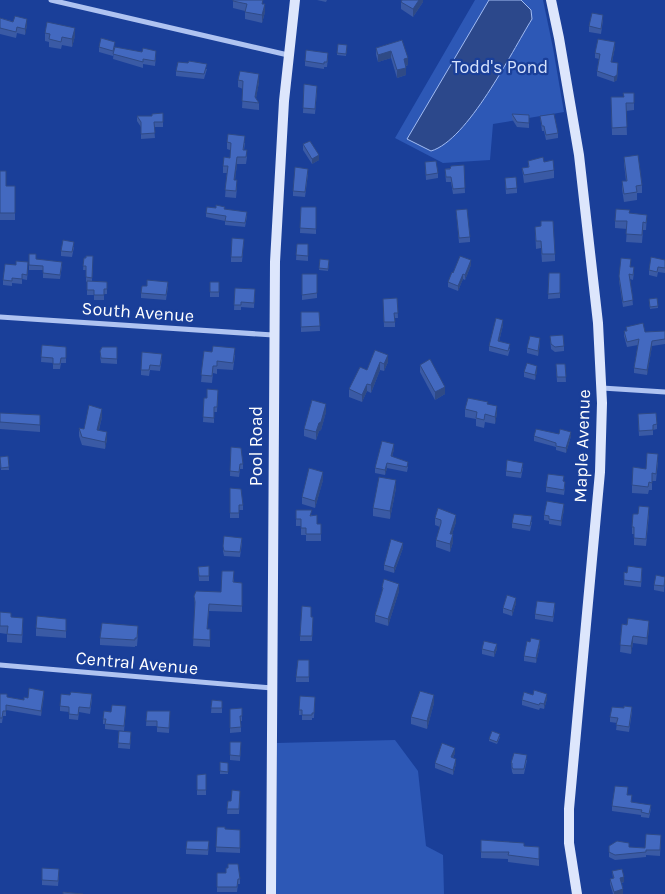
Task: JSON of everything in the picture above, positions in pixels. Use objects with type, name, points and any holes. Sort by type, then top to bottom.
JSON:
[{"type":"main road","name":"Pool Road","points":[[270,894],[274,335],[277,201],[288,55],[295,0]]},
{"type":"main road","name":"Maple Avenue","points":[[551,0],[579,155],[593,274],[602,413],[600,472],[569,809],[569,842],[577,894]]},
{"type":"street","points":[[51,0],[288,55]]},
{"type":"street","name":"South Avenue","points":[[0,317],[274,335]]},
{"type":"street","points":[[601,388],[665,392]]},
{"type":"street","name":"Central Avenue","points":[[0,665],[272,688]]},
{"type":"green space","name":"Todd's Pond","points":[[475,0],[543,0],[564,112],[493,124],[490,160],[443,163],[395,138]]},
{"type":"green space","points":[[395,740],[418,771],[426,846],[443,855],[444,894],[276,894],[277,743]]},
{"type":"shaded area","name":"Todd's Pond","points":[[489,0],[521,0],[531,10],[532,19],[501,73],[474,113],[445,144],[431,151],[407,139]]},
{"type":"building","points":[[233,0],[263,0],[262,4],[265,4],[262,15],[245,12],[247,4]]},
{"type":"building","points":[[402,0],[419,0],[413,9],[401,2]]},
{"type":"building","points":[[592,13],[603,15],[601,29],[589,26]]},
{"type":"building","points":[[15,16],[27,19],[25,29],[17,27],[16,32],[0,28],[0,18],[13,22]]},
{"type":"building","points":[[47,22],[75,28],[72,39],[62,37],[61,42],[49,39],[50,34],[45,33]]},
{"type":"building","points":[[101,38],[115,42],[113,51],[99,47]]},
{"type":"building","points":[[598,39],[615,42],[611,62],[618,63],[617,75],[614,77],[597,71],[600,54],[595,53]]},
{"type":"building","points":[[402,40],[408,58],[404,59],[406,68],[397,70],[391,51],[378,55],[376,48]]},
{"type":"building","points":[[338,44],[347,45],[346,54],[337,53]]},
{"type":"building","points":[[115,47],[142,52],[143,48],[156,51],[155,61],[143,59],[143,62],[113,54]]},
{"type":"building","points":[[306,50],[328,53],[327,62],[324,62],[324,64],[305,61]]},
{"type":"building","points":[[189,61],[207,64],[204,74],[176,71],[178,62],[188,63]]},
{"type":"building","points":[[240,71],[259,74],[255,97],[259,103],[242,101],[243,81],[238,80]]},
{"type":"building","points":[[304,84],[317,86],[315,109],[303,108]]},
{"type":"building","points":[[623,93],[634,93],[634,103],[626,103],[627,127],[612,128],[611,97],[624,97]]},
{"type":"building","points":[[163,113],[163,122],[154,122],[155,133],[141,134],[141,122],[137,116],[152,116],[152,114]]},
{"type":"building","points":[[512,114],[529,115],[529,123],[517,122]]},
{"type":"building","points":[[554,114],[558,133],[546,135],[540,116]]},
{"type":"building","points":[[228,134],[245,136],[243,150],[247,150],[246,157],[237,157],[234,180],[237,180],[236,191],[225,190],[228,166],[223,166],[224,157],[230,158],[231,143],[227,142]]},
{"type":"building","points":[[310,141],[319,155],[312,159],[303,144]]},
{"type":"building","points":[[638,155],[642,185],[636,186],[637,192],[624,194],[622,181],[627,181],[624,157]]},
{"type":"building","points":[[543,157],[544,162],[553,160],[554,170],[524,175],[522,168],[529,167],[528,161]]},
{"type":"building","points":[[436,161],[438,173],[426,175],[425,162]]},
{"type":"building","points":[[464,165],[465,188],[453,189],[451,177],[446,177],[445,169],[450,169],[451,166]]},
{"type":"building","points":[[295,167],[308,169],[305,192],[293,191]]},
{"type":"building","points":[[0,171],[6,171],[6,186],[15,186],[15,213],[0,213]]},
{"type":"building","points":[[516,177],[517,188],[506,189],[505,178]]},
{"type":"building","points":[[216,205],[225,207],[224,209],[247,212],[245,223],[225,221],[226,216],[206,213],[207,207],[216,208]]},
{"type":"building","points":[[301,207],[316,207],[316,229],[300,228]]},
{"type":"building","points":[[467,209],[470,237],[459,238],[456,210]]},
{"type":"building","points":[[616,209],[630,210],[629,213],[647,215],[646,223],[643,222],[642,235],[626,234],[627,221],[615,221]]},
{"type":"building","points":[[541,221],[553,221],[555,254],[542,254],[541,241],[536,241],[535,227],[541,226]]},
{"type":"building","points":[[232,238],[244,239],[242,257],[231,257]]},
{"type":"building","points":[[63,240],[74,242],[72,252],[61,251]]},
{"type":"building","points":[[297,244],[308,244],[308,256],[296,255]]},
{"type":"building","points":[[29,254],[36,254],[36,259],[62,262],[60,275],[43,273],[43,266],[29,265]]},
{"type":"building","points":[[86,256],[93,256],[92,278],[86,277],[86,266],[83,266]]},
{"type":"building","points":[[460,256],[471,260],[458,286],[448,282]]},
{"type":"building","points":[[651,257],[665,260],[665,268],[658,267],[657,272],[649,270]]},
{"type":"building","points":[[621,258],[631,259],[630,267],[634,267],[633,275],[629,274],[633,300],[623,302],[619,276]]},
{"type":"building","points":[[320,259],[329,260],[328,269],[319,268]]},
{"type":"building","points":[[16,261],[28,262],[27,275],[22,274],[22,279],[12,278],[12,281],[3,280],[5,264],[16,265]]},
{"type":"building","points":[[549,273],[560,273],[560,293],[548,294]]},
{"type":"building","points":[[302,274],[317,274],[317,293],[302,295]]},
{"type":"building","points":[[147,280],[168,282],[166,295],[141,293],[142,286],[147,286]]},
{"type":"building","points":[[87,281],[107,282],[107,289],[104,289],[104,295],[94,295],[94,290],[87,290]]},
{"type":"building","points":[[210,282],[219,282],[219,292],[210,292]]},
{"type":"building","points":[[235,288],[255,289],[254,303],[241,302],[241,305],[234,305]]},
{"type":"building","points":[[397,298],[398,313],[394,313],[395,322],[384,322],[383,299]]},
{"type":"building","points":[[657,298],[658,306],[650,307],[649,299]]},
{"type":"building","points":[[301,312],[319,312],[320,326],[301,327]]},
{"type":"building","points":[[496,318],[503,320],[498,341],[510,344],[508,351],[489,346]]},
{"type":"building","points":[[643,323],[645,332],[665,331],[665,339],[652,341],[647,370],[634,368],[639,339],[627,342],[624,331],[627,331],[626,327]]},
{"type":"building","points":[[563,335],[564,346],[555,347],[551,344],[550,336]]},
{"type":"building","points":[[530,336],[540,338],[538,351],[527,348]]},
{"type":"building","points":[[42,345],[66,347],[66,358],[61,358],[60,364],[53,364],[53,358],[41,357]]},
{"type":"building","points":[[213,346],[235,348],[233,363],[217,361],[217,366],[213,366],[212,376],[201,375],[204,351],[212,352]]},
{"type":"building","points":[[102,347],[117,347],[117,359],[101,358],[100,351]]},
{"type":"building","points":[[375,350],[388,355],[384,364],[380,362],[371,385],[367,384],[362,395],[349,389],[360,367],[367,370]]},
{"type":"building","points":[[142,352],[162,354],[160,366],[150,365],[149,370],[141,370]]},
{"type":"building","points":[[430,359],[445,387],[435,392],[420,365]]},
{"type":"building","points":[[527,363],[537,366],[535,375],[524,372]]},
{"type":"building","points":[[556,364],[565,364],[566,377],[557,377]]},
{"type":"building","points":[[207,389],[218,390],[217,407],[214,407],[214,418],[203,417],[204,398],[207,398]]},
{"type":"building","points":[[468,398],[497,406],[495,417],[485,414],[484,420],[476,418],[477,412],[465,409]]},
{"type":"building","points":[[312,400],[326,404],[316,432],[304,429]]},
{"type":"building","points":[[89,405],[102,409],[97,430],[107,432],[105,442],[82,437],[79,428],[84,429]]},
{"type":"building","points":[[0,413],[40,415],[40,425],[0,422]]},
{"type":"building","points":[[656,413],[657,424],[653,425],[653,430],[639,431],[638,414]]},
{"type":"building","points":[[536,429],[559,434],[560,429],[571,432],[566,448],[556,446],[556,443],[534,436]]},
{"type":"building","points":[[382,441],[394,444],[391,456],[408,462],[407,467],[387,463],[385,470],[375,468]]},
{"type":"building","points":[[231,447],[241,448],[243,464],[240,464],[239,472],[230,471]]},
{"type":"building","points":[[647,453],[658,454],[656,474],[652,473],[652,483],[649,482],[648,487],[632,485],[633,467],[646,469]]},
{"type":"building","points":[[8,456],[9,467],[1,468],[0,457]]},
{"type":"building","points":[[507,460],[523,463],[521,473],[506,471]]},
{"type":"building","points":[[309,468],[323,472],[315,501],[302,497]]},
{"type":"building","points":[[548,474],[564,476],[564,490],[546,487]]},
{"type":"building","points":[[379,477],[396,480],[390,511],[373,508]]},
{"type":"building","points":[[230,488],[241,489],[243,505],[239,505],[239,513],[230,513]]},
{"type":"building","points":[[547,501],[564,504],[561,521],[549,519],[549,516],[544,515]]},
{"type":"building","points":[[639,506],[649,507],[646,539],[634,538],[634,527],[632,527],[633,514],[638,514]]},
{"type":"building","points":[[438,508],[456,515],[450,534],[453,534],[450,544],[436,540],[441,523],[441,520],[435,518]]},
{"type":"building","points":[[296,510],[312,510],[310,516],[317,515],[317,524],[321,524],[321,534],[306,534],[306,528],[301,528],[301,519],[296,519]]},
{"type":"building","points":[[514,514],[532,516],[530,526],[512,523]]},
{"type":"building","points":[[224,536],[242,538],[240,552],[224,551]]},
{"type":"building","points":[[391,539],[403,543],[394,568],[384,565]]},
{"type":"building","points":[[209,566],[209,576],[199,576],[198,567]]},
{"type":"building","points":[[628,566],[642,568],[641,582],[624,580],[624,572],[627,573]]},
{"type":"building","points":[[222,571],[234,571],[233,582],[242,583],[242,606],[209,604],[207,629],[210,629],[210,640],[193,639],[194,596],[196,591],[221,592]]},
{"type":"building","points":[[656,575],[665,577],[664,586],[654,585]]},
{"type":"building","points":[[384,579],[399,584],[388,619],[375,615]]},
{"type":"building","points":[[507,595],[516,598],[512,611],[503,608]]},
{"type":"building","points":[[537,601],[555,603],[553,617],[535,614]]},
{"type":"building","points":[[302,606],[311,607],[311,617],[313,617],[312,636],[300,636]]},
{"type":"building","points":[[0,612],[11,613],[11,617],[23,618],[22,635],[7,634],[8,626],[0,626]]},
{"type":"building","points":[[37,616],[66,619],[66,631],[36,628]]},
{"type":"building","points":[[628,618],[649,621],[647,638],[633,636],[631,646],[620,645],[622,624],[627,625]]},
{"type":"building","points":[[102,623],[138,626],[137,638],[135,640],[100,638]]},
{"type":"building","points":[[531,638],[540,640],[536,658],[524,656],[527,641],[530,642]]},
{"type":"building","points":[[484,641],[497,644],[494,652],[482,649]]},
{"type":"building","points":[[298,660],[309,660],[309,677],[296,677]]},
{"type":"building","points":[[29,688],[44,691],[41,711],[6,705],[6,711],[3,711],[2,718],[0,718],[0,694],[7,694],[7,697],[24,700],[24,697],[28,698]]},
{"type":"building","points":[[534,690],[547,694],[544,704],[540,703],[539,705],[522,700],[524,692],[533,695]]},
{"type":"building","points":[[420,691],[434,695],[427,721],[411,717]]},
{"type":"building","points":[[71,692],[92,694],[90,708],[79,707],[78,715],[69,714],[69,707],[60,706],[61,694],[70,695]]},
{"type":"building","points":[[300,696],[315,697],[314,713],[312,715],[302,715],[302,710],[299,710]]},
{"type":"building","points":[[212,700],[222,701],[222,708],[211,708]]},
{"type":"building","points":[[112,705],[126,706],[124,726],[105,724],[106,719],[103,719],[104,711],[111,712]]},
{"type":"building","points":[[624,706],[632,707],[629,727],[616,725],[618,718],[610,717],[612,707],[624,708]]},
{"type":"building","points":[[242,708],[242,716],[240,716],[241,727],[230,728],[230,709]]},
{"type":"building","points":[[147,711],[170,711],[169,728],[157,727],[157,721],[146,721]]},
{"type":"building","points":[[119,731],[131,732],[130,744],[118,743]]},
{"type":"building","points":[[492,731],[500,734],[497,742],[489,739]]},
{"type":"building","points":[[230,742],[241,742],[240,756],[230,755]]},
{"type":"building","points":[[442,743],[455,748],[451,757],[456,759],[453,770],[435,763]]},
{"type":"building","points":[[514,753],[527,755],[524,769],[513,769],[511,763]]},
{"type":"building","points":[[220,762],[228,763],[228,772],[220,771]]},
{"type":"building","points":[[206,774],[206,790],[197,790],[197,775]]},
{"type":"building","points":[[615,786],[628,787],[627,795],[632,795],[631,802],[651,805],[649,814],[641,812],[642,810],[612,806]]},
{"type":"building","points":[[232,790],[240,791],[239,809],[227,809],[228,801],[231,801]]},
{"type":"building","points":[[217,827],[240,830],[240,848],[216,847]]},
{"type":"building","points":[[646,834],[661,835],[660,850],[646,850],[646,852],[615,855],[609,852],[609,846],[617,841],[629,843],[629,847],[645,848]]},
{"type":"building","points":[[481,840],[524,843],[524,846],[539,847],[539,859],[508,855],[509,852],[481,852]]},
{"type":"building","points":[[187,841],[209,841],[208,850],[186,849]]},
{"type":"building","points":[[228,864],[238,864],[240,879],[238,879],[237,887],[217,887],[217,873],[226,873]]},
{"type":"building","points":[[42,868],[59,869],[58,881],[42,880]]},
{"type":"building","points":[[622,869],[624,877],[620,878],[623,889],[614,892],[610,879],[614,878],[612,871]]},
{"type":"building","points":[[63,892],[83,894],[63,894]]}]
